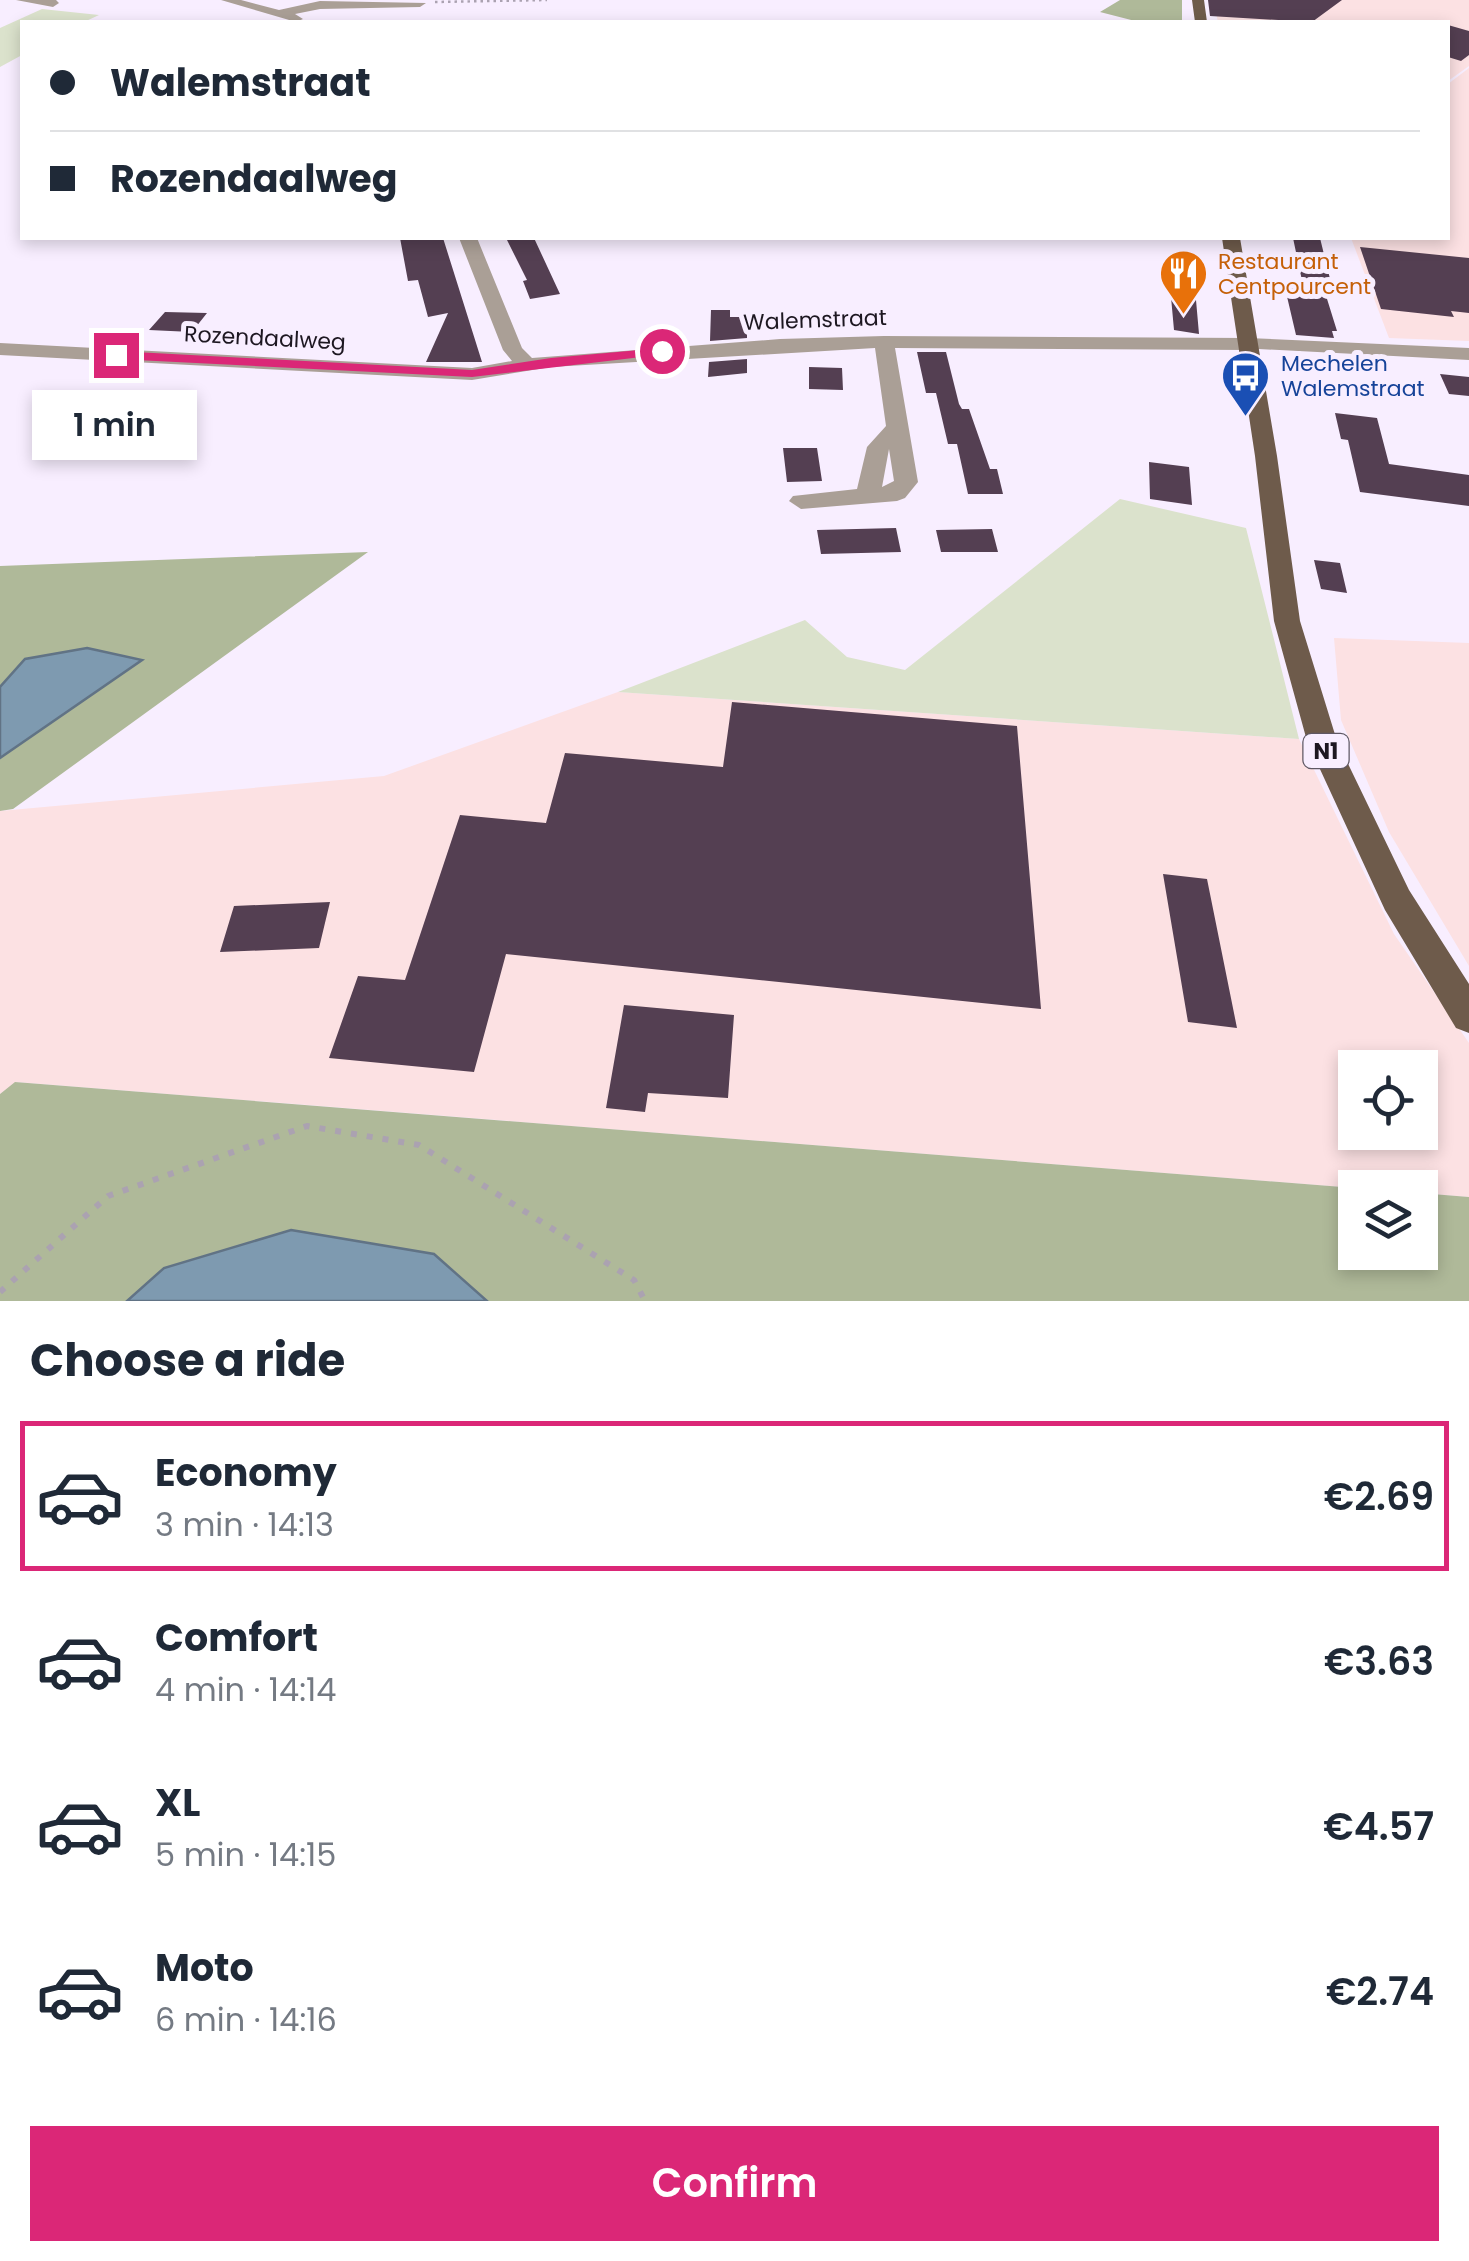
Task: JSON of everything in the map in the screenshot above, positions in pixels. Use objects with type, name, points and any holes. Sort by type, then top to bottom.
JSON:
[{"type":"main road","name":"N1","points":[[1231,240],[1286,622],[1322,741],[1397,900],[1469,1016]]},
{"type":"street","points":[[22,0],[53,3]]},
{"type":"street","points":[[226,0],[300,20]]},
{"type":"street","points":[[284,13],[320,4],[420,3]]},
{"type":"street","points":[[469,240],[512,350],[526,365]]},
{"type":"street","points":[[801,501],[897,493],[906,482],[884,342]]},
{"type":"street","name":"Walemstraat","points":[[526,365],[662,351],[884,342],[1248,344],[1469,354]]},
{"type":"street","name":"Rozendaalweg","points":[[0,349],[472,374],[526,365]]},
{"type":"street","points":[[868,495],[878,446],[896,429]]},
{"type":"path","points":[[420,3],[547,0]]},
{"type":"path","points":[[0,1292],[108,1196],[307,1126],[419,1145],[634,1280],[645,1301]]},
{"type":"shaded area","points":[[1213,0],[1469,0],[1469,66],[1450,80],[1450,20],[1218,20]]},
{"type":"shaded area","points":[[1469,68],[1469,341],[1389,338],[1352,240],[1450,240],[1450,82]]},
{"type":"shaded area","points":[[1334,638],[1469,643],[1469,966],[1389,832],[1341,720]]},
{"type":"shaded area","points":[[618,692],[1299,739],[1394,934],[1469,1043],[1469,1197],[1438,1194],[1438,1170],[1338,1170],[1338,1187],[16,1082],[0,1094],[0,811],[384,776]]},
{"type":"green space","points":[[1120,0],[1182,0],[1182,20],[1131,20],[1100,12]]},
{"type":"green space","points":[[42,9],[99,15],[88,20],[20,20],[20,56],[0,67],[0,28]]},
{"type":"green space","points":[[1120,499],[1246,528],[1299,739],[618,692],[805,620],[847,657],[905,670]]},
{"type":"green space","points":[[368,552],[13,809],[0,811],[0,758],[141,660],[26,658],[0,687],[0,566]]},
{"type":"green space","points":[[15,1082],[1338,1187],[1338,1270],[1438,1270],[1438,1194],[1469,1197],[1469,1301],[487,1301],[434,1254],[164,1268],[127,1301],[0,1301],[0,1094]]},
{"type":"water","points":[[87,648],[142,660],[0,758],[0,687],[25,659]]},
{"type":"water","points":[[291,1230],[434,1254],[487,1301],[127,1301],[164,1268]]},
{"type":"building","points":[[1208,0],[1342,0],[1315,20],[1210,16]]},
{"type":"building","points":[[1450,26],[1469,31],[1469,55],[1461,61],[1450,58]]},
{"type":"building","points":[[400,240],[444,240],[482,362],[426,362],[448,313],[428,317],[418,280],[408,281]]},
{"type":"building","points":[[507,240],[535,240],[560,294],[530,299],[523,281],[527,280]]},
{"type":"building","points":[[1293,240],[1320,240],[1332,287],[1323,286],[1337,331],[1332,331],[1334,338],[1296,335],[1285,288],[1304,290]]},
{"type":"building","points":[[1360,247],[1469,258],[1469,313],[1451,311],[1454,317],[1381,309]]},
{"type":"building","points":[[1171,297],[1196,300],[1199,334],[1174,330]]},
{"type":"building","points":[[711,310],[730,310],[730,317],[747,317],[747,338],[710,341]]},
{"type":"building","points":[[165,312],[207,313],[192,332],[149,330]]},
{"type":"building","points":[[917,352],[946,352],[959,404],[962,409],[969,409],[990,469],[997,469],[1003,494],[968,494],[957,444],[948,444],[936,393],[926,393]]},
{"type":"building","points":[[747,359],[747,373],[708,377],[709,362]]},
{"type":"building","points":[[809,367],[842,368],[843,390],[809,389]]},
{"type":"building","points":[[1440,374],[1469,377],[1469,396],[1449,394]]},
{"type":"building","points":[[1335,413],[1377,418],[1389,464],[1469,475],[1469,506],[1360,492],[1348,440],[1341,439]]},
{"type":"building","points":[[783,448],[817,448],[822,481],[787,482]]},
{"type":"building","points":[[1149,462],[1189,467],[1192,505],[1150,499]]},
{"type":"building","points":[[896,528],[901,552],[821,554],[817,530]]},
{"type":"building","points":[[992,529],[998,552],[941,552],[936,530]]},
{"type":"building","points":[[1314,560],[1340,563],[1347,593],[1321,589]]},
{"type":"building","points":[[732,702],[1017,726],[1041,1009],[506,954],[474,1072],[329,1058],[358,976],[405,980],[460,815],[546,823],[565,753],[723,767]]},
{"type":"building","points":[[1163,874],[1207,879],[1237,1028],[1188,1022]]},
{"type":"building","points":[[330,902],[319,948],[220,952],[234,906]]},
{"type":"building","points":[[624,1005],[734,1015],[728,1098],[648,1093],[645,1112],[606,1108]]},
{"type":"place","name":"Restaurant Centpourcent","points":[[1183,316]]},
{"type":"place","name":"Mechelen Walemstraat","points":[[1246,418]]},
{"type":"route","points":[[116,355],[472,374],[551,361],[662,351]]}]
